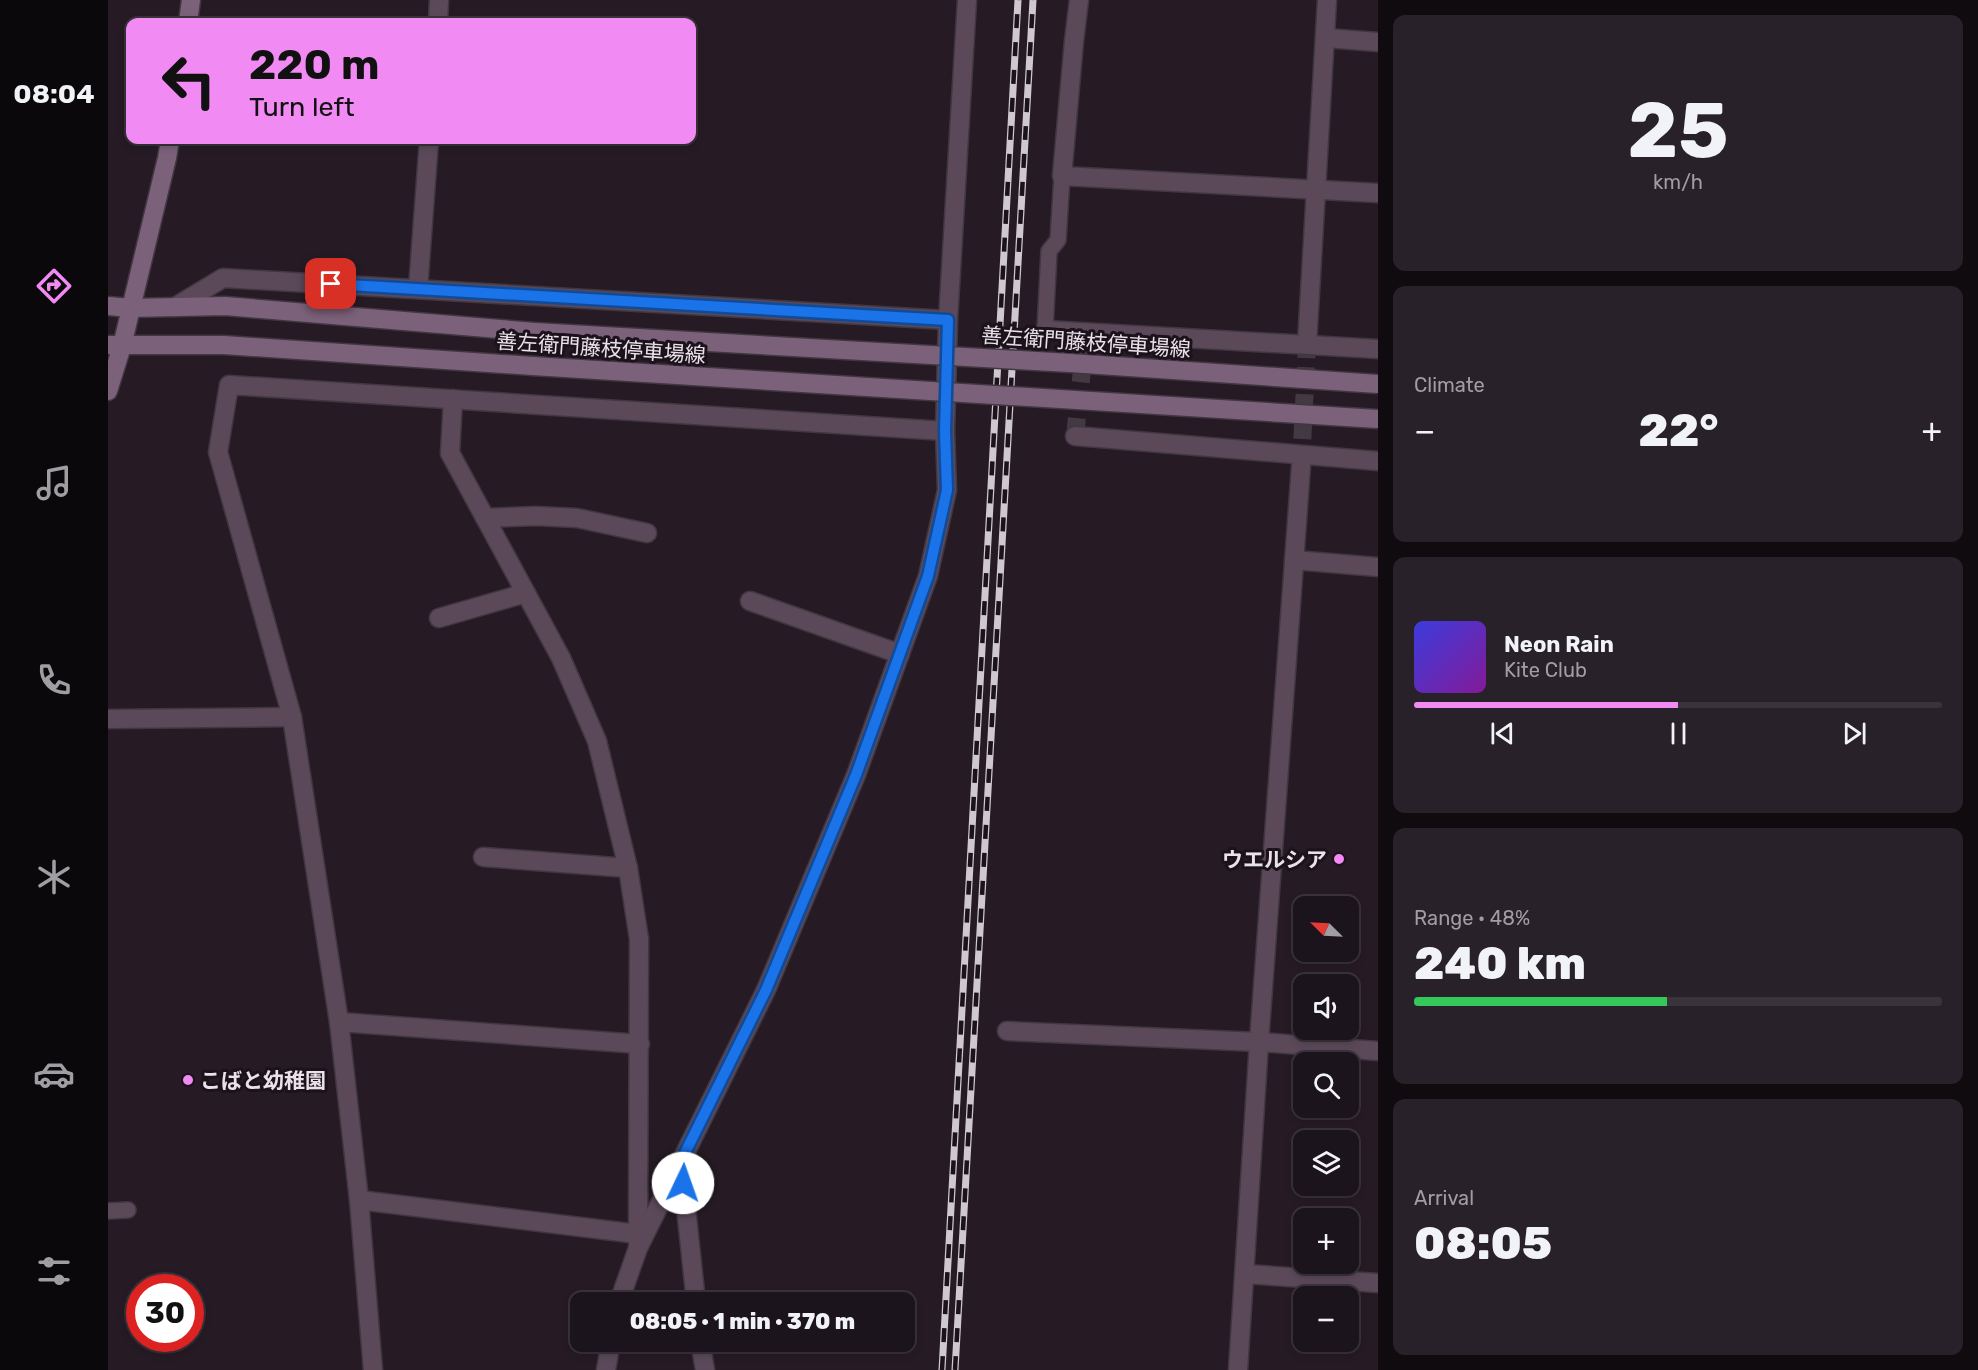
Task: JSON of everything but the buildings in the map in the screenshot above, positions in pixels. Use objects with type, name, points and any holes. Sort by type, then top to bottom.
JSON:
[{"type":"main road","points":[[189,18],[191,0]]},
{"type":"main road","points":[[108,391],[115,345],[131,308],[169,144]]},
{"type":"main road","name":"善左衛門藤枝停車場線","points":[[108,306],[131,308],[225,306],[535,332],[1058,362],[1378,384]]},
{"type":"main road","name":"善左衛門藤枝停車場線","points":[[115,345],[224,345],[1378,419]]},
{"type":"street","points":[[438,18],[439,0]]},
{"type":"street","points":[[622,1292],[638,1241],[681,1161],[766,990],[856,775],[928,576],[947,490],[945,431],[948,320],[967,0]]},
{"type":"street","points":[[1079,0],[1062,176],[1378,193]]},
{"type":"street","points":[[1308,344],[1327,0]]},
{"type":"street","points":[[1326,38],[1378,42]]},
{"type":"street","points":[[418,289],[429,144]]},
{"type":"street","points":[[175,307],[223,278],[948,320]]},
{"type":"street","points":[[1045,330],[1378,349]]},
{"type":"street","points":[[373,1370],[359,1200],[339,1022],[292,717],[218,452],[229,385],[945,431]]},
{"type":"street","points":[[453,399],[450,453],[561,658],[597,741],[628,868],[639,939],[638,1241]]},
{"type":"street","points":[[1074,436],[1378,461]]},
{"type":"street","points":[[1238,1370],[1259,1042],[1301,466]]},
{"type":"street","points":[[485,518],[536,516],[577,518],[647,533]]},
{"type":"street","points":[[1294,560],[1378,567]]},
{"type":"street","points":[[439,618],[526,593]]},
{"type":"street","points":[[750,601],[900,654]]},
{"type":"street","points":[[108,719],[292,717]]},
{"type":"street","points":[[483,857],[628,868]]},
{"type":"street","points":[[339,1022],[640,1044]]},
{"type":"street","points":[[1007,1031],[1259,1042],[1378,1051]]},
{"type":"street","points":[[681,1161],[695,1292]]},
{"type":"street","points":[[359,1200],[638,1241]]},
{"type":"street","points":[[1245,1274],[1378,1283]]},
{"type":"street","points":[[606,1370],[609,1352]]},
{"type":"street","points":[[702,1352],[705,1370]]},
{"type":"lane","points":[[1045,330],[1049,251],[1058,240],[1062,176]]},
{"type":"lane","points":[[108,1211],[128,1210]]},
{"type":"tunnel","points":[[1075,436],[1086,332]]},
{"type":"tunnel","points":[[1301,466],[1307,344]]},
{"type":"railway","points":[[942,1370],[1018,0]]},
{"type":"railway","points":[[955,1370],[1033,0]]},
{"type":"place","name":"ウエルシア","points":[[1339,859]]},
{"type":"place","name":"こばと幼稚園","points":[[188,1080]]},
{"type":"route","points":[[331,284],[948,320],[945,431],[947,490],[928,576],[856,775],[766,990],[681,1161],[683,1183]]}]
